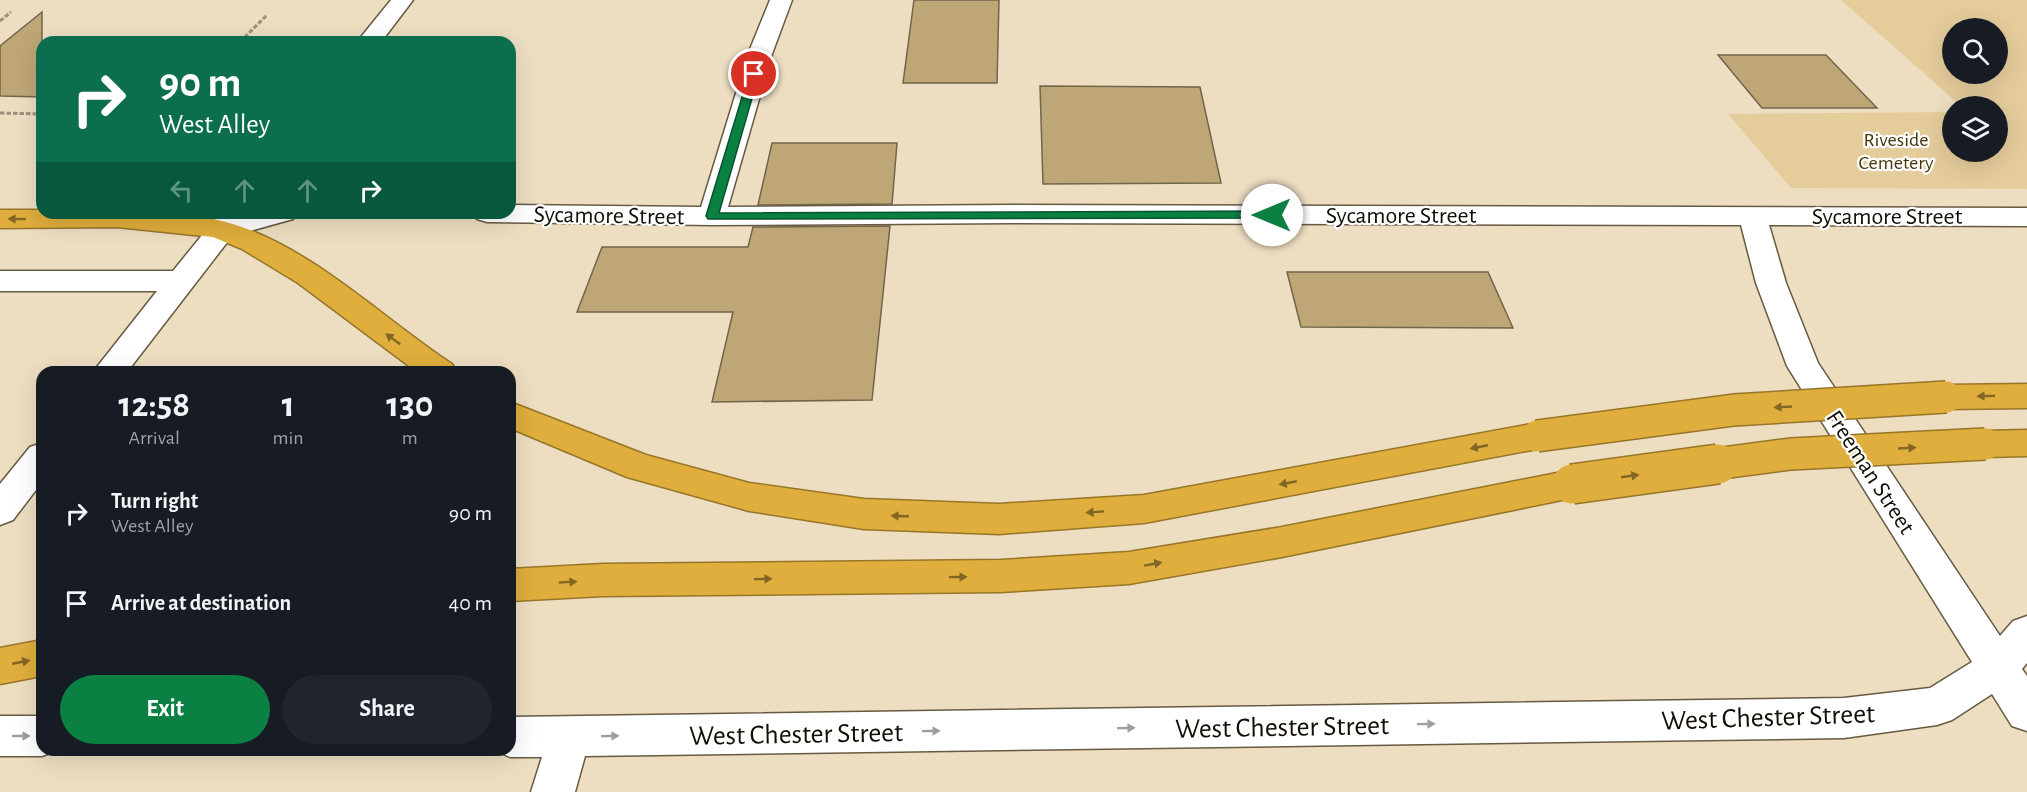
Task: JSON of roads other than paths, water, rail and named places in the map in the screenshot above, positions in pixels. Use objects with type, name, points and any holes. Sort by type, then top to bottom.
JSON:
[{"type":"highway","points":[[0,219],[228,222],[255,244],[297,269],[431,366]]},
{"type":"highway","points":[[516,416],[639,467],[749,497],[864,514],[999,519],[1144,509],[1537,436],[1734,410],[1946,397],[2027,396]]},
{"type":"highway","points":[[516,585],[603,580],[1000,576],[1129,568],[1282,542],[1572,484],[1791,454],[2027,443]]},
{"type":"highway","points":[[0,666],[36,659]]},
{"type":"street","points":[[374,36],[402,0]]},
{"type":"street","points":[[712,216],[760,54],[781,0]]},
{"type":"street","name":"Sycamore Street","points":[[516,213],[712,216],[2027,217]]},
{"type":"street","name":"Freeman Street","points":[[1752,215],[1771,283],[1803,366],[1997,669],[2027,712]]},
{"type":"street","points":[[114,366],[228,222],[246,219]]},
{"type":"street","points":[[0,281],[180,281]]},
{"type":"street","points":[[0,510],[36,464]]},
{"type":"street","name":"West Chester Street","points":[[516,737],[1844,718],[1937,706],[1997,669],[2027,633]]},
{"type":"street","points":[[0,736],[36,736]]},
{"type":"street","points":[[553,792],[569,737]]},
{"type":"park label","name":"Riveside Cemetery","points":[[1896,150]]}]
